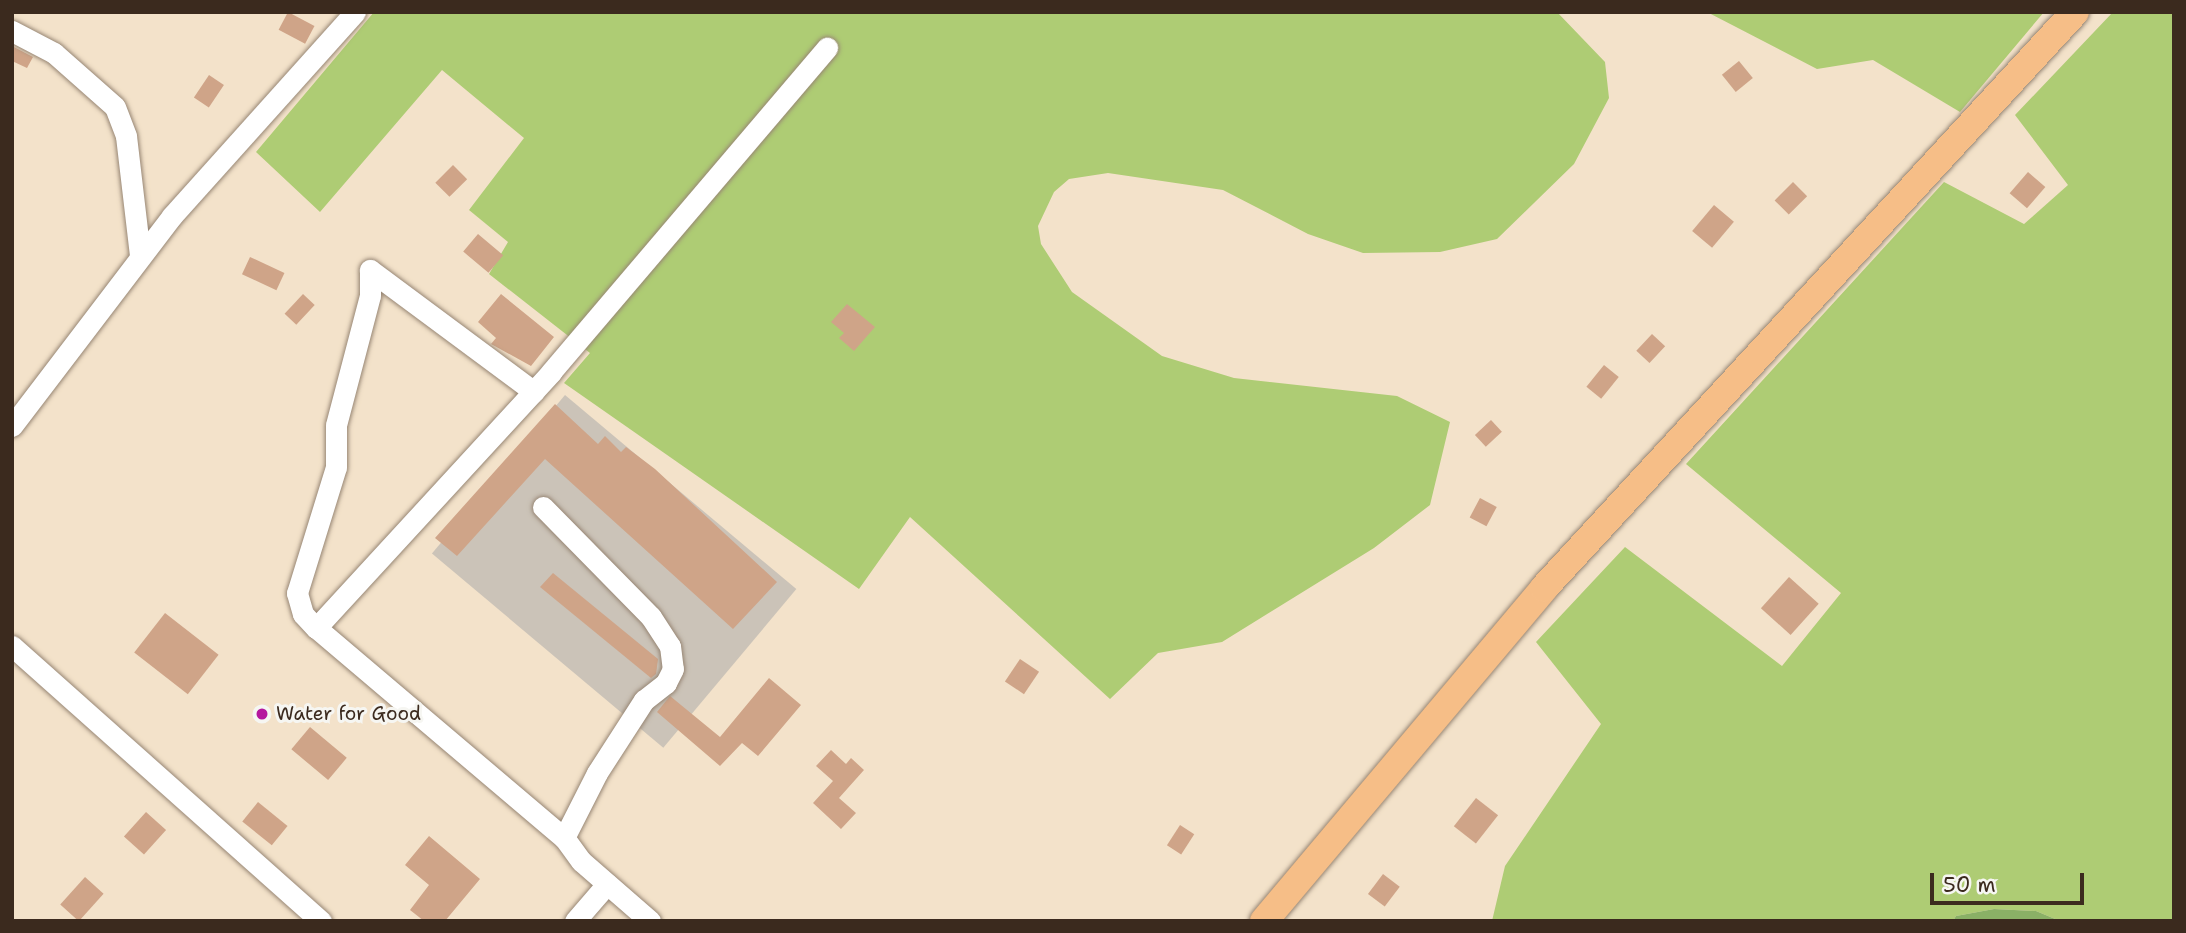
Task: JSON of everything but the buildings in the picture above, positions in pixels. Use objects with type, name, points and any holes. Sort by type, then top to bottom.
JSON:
[{"type":"main road","points":[[1264,921],[1544,588],[2075,12]]},
{"type":"street","points":[[12,426],[140,256],[209,172],[355,12]]},
{"type":"street","points":[[12,31],[54,53],[115,107],[125,136],[140,256]]},
{"type":"street","points":[[316,628],[534,392],[827,48]]},
{"type":"street","points":[[534,392],[370,270],[370,295],[336,425],[335,467],[297,593],[303,614],[316,628],[564,838],[581,861],[650,921]]},
{"type":"street","points":[[543,508],[652,617],[670,646],[673,669],[637,710],[597,774],[564,838]]},
{"type":"street","points":[[12,646],[321,921]]},
{"type":"street","points":[[575,921],[607,884]]},
{"type":"shaded area","points":[[565,395],[796,589],[663,748],[432,554]]},
{"type":"green space","points":[[374,12],[1557,12],[1605,62],[1609,98],[1574,164],[1497,239],[1440,252],[1363,253],[1308,234],[1223,190],[1108,173],[1069,179],[1054,192],[1038,226],[1041,244],[1072,292],[1162,356],[1234,378],[1397,396],[1450,422],[1430,505],[1374,548],[1222,642],[1158,653],[1110,699],[910,517],[859,589],[564,383],[590,353],[489,274],[508,242],[469,210],[524,138],[442,70],[320,212],[256,152]]},
{"type":"green space","points":[[1707,12],[2044,12],[1960,112],[1873,60],[1817,69]]},
{"type":"green space","points":[[2113,12],[2174,12],[2174,921],[2060,921],[2036,911],[1994,909],[1956,916],[1953,921],[1492,921],[1505,866],[1601,724],[1536,642],[1625,547],[1782,666],[1841,593],[1686,464],[1944,182],[2024,224],[2068,185],[2015,115]]},
{"type":"green space","points":[[1994,909],[2036,911],[2060,921],[1953,921],[1956,916]]},
{"type":"place","name":"Water for Good","points":[[262,714]]}]
